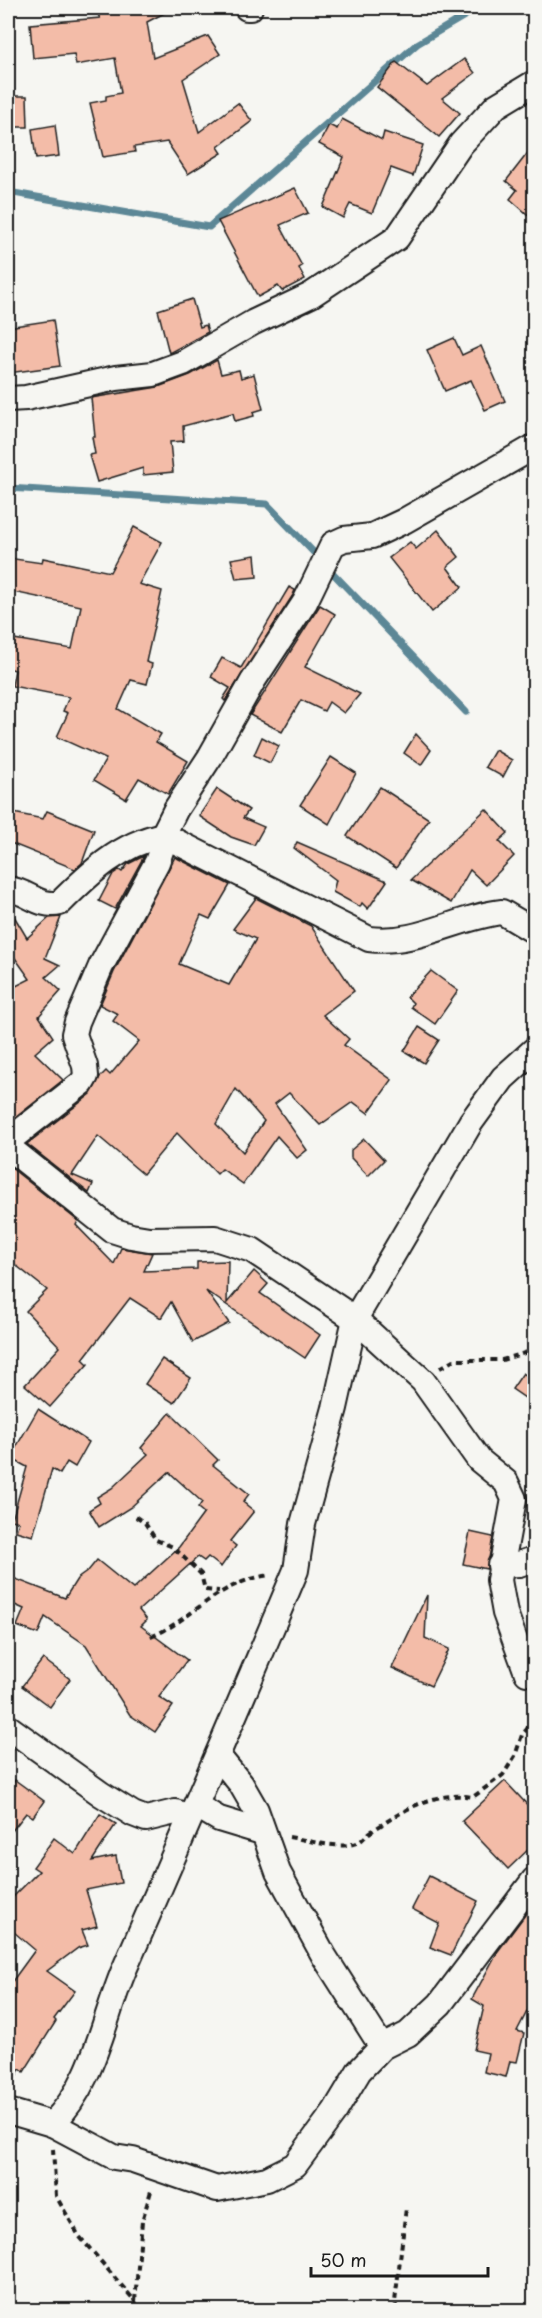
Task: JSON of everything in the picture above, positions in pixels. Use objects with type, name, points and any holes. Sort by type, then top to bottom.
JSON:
[{"type":"street","points":[[8,399],[26,398],[95,382],[153,374],[183,363],[254,322],[311,295],[397,238],[461,144],[496,106],[534,82]]},
{"type":"street","points":[[8,1141],[81,1083],[86,1076],[86,1066],[74,1034],[101,966],[157,862],[163,845],[163,836],[253,681],[305,602],[333,544],[344,539],[372,536],[404,521],[534,447]]},
{"type":"street","points":[[8,889],[20,891],[44,904],[60,903],[92,871],[118,853],[147,838],[163,836],[369,939],[386,941],[412,938],[502,912],[534,931]]},
{"type":"street","points":[[52,2124],[74,2097],[93,2060],[118,1986],[296,1570],[303,1524],[335,1408],[355,1319],[471,1122],[503,1078],[534,1050]]},
{"type":"street","points":[[8,1148],[112,1230],[149,1239],[215,1238],[232,1242],[269,1260],[355,1319],[423,1381],[479,1460],[506,1482],[514,1500],[500,1565],[501,1595],[527,1673]]},
{"type":"street","points":[[500,1565],[519,1564],[534,1559]]},
{"type":"street","points":[[8,1727],[101,1794],[133,1814],[146,1819],[175,1812],[194,1811],[262,1832]]},
{"type":"street","points":[[218,1756],[241,1784],[256,1810],[278,1872],[324,1956],[382,2047]]},
{"type":"street","points":[[8,2110],[52,2124],[114,2157],[133,2160],[217,2189],[267,2179],[295,2165],[335,2111],[359,2071],[382,2047],[408,2034],[440,2004],[534,1880]]},
{"type":"path","points":[[423,1381],[454,1360],[502,1360],[534,1350]]},
{"type":"path","points":[[136,1517],[145,1523],[156,1540],[172,1547],[201,1574],[205,1590],[219,1591]]},
{"type":"path","points":[[151,1637],[162,1632],[219,1591],[245,1579],[296,1570]]},
{"type":"path","points":[[262,1832],[346,1846],[362,1841],[369,1833],[427,1799],[449,1794],[473,1797],[503,1775],[515,1756],[522,1735],[532,1723],[533,1699],[527,1673]]},
{"type":"path","points":[[52,2124],[56,2196],[79,2236],[135,2301],[138,2310]]},
{"type":"path","points":[[135,2301],[142,2222],[158,2170]]},
{"type":"path","points":[[397,2310],[395,2302],[406,2208]]},
{"type":"building","points":[[94,8],[174,8],[147,22],[153,58],[208,36],[220,54],[183,79],[199,132],[238,103],[252,121],[218,147],[222,153],[188,174],[167,142],[134,147],[135,152],[103,157],[90,103],[106,100],[106,96],[121,93],[115,58],[76,65],[74,54],[33,58],[30,24],[100,18]]},
{"type":"building","points":[[464,59],[475,73],[442,98],[460,113],[439,137],[377,87],[396,62],[427,86]]},
{"type":"building","points":[[8,96],[27,96],[28,127],[8,127]]},
{"type":"building","points":[[342,119],[382,140],[384,132],[423,145],[413,176],[391,168],[372,213],[350,204],[343,218],[323,207],[344,157],[319,144],[329,125],[337,129]]},
{"type":"building","points":[[55,125],[59,156],[36,159],[32,129]]},
{"type":"building","points":[[534,145],[534,220],[510,199],[517,190],[506,181]]},
{"type":"building","points":[[295,188],[308,213],[280,225],[302,266],[299,268],[305,279],[282,291],[278,286],[258,297],[218,221]]},
{"type":"building","points":[[192,299],[200,327],[206,325],[208,332],[169,353],[158,310]]},
{"type":"building","points":[[53,320],[60,366],[8,373],[8,327]]},
{"type":"building","points":[[454,338],[462,355],[481,346],[505,401],[485,410],[471,380],[445,391],[427,350]]},
{"type":"building","points":[[217,360],[221,374],[239,370],[241,378],[254,374],[263,409],[253,412],[254,416],[235,421],[233,413],[183,426],[184,441],[170,442],[173,472],[143,475],[143,468],[97,482],[89,455],[95,454],[91,398],[158,387],[190,375]]},
{"type":"building","points":[[134,527],[162,542],[139,584],[162,591],[146,662],[152,664],[147,684],[131,680],[118,709],[161,734],[156,742],[188,761],[168,794],[139,778],[126,799],[94,780],[106,759],[57,737],[68,713],[63,711],[69,697],[12,686],[15,670],[8,668],[8,638],[72,649],[81,606],[8,591],[8,558],[42,563],[43,558],[110,572]]},
{"type":"building","points":[[438,530],[459,557],[447,567],[462,587],[432,612],[389,558],[410,542],[416,549]]},
{"type":"building","points":[[255,555],[257,577],[236,579],[231,559]]},
{"type":"building","points":[[289,587],[295,590],[293,595],[225,701],[223,699],[230,688],[211,677],[222,658],[241,668]]},
{"type":"building","points":[[320,605],[335,614],[305,667],[360,694],[344,713],[329,702],[324,711],[301,700],[282,732],[250,715]]},
{"type":"building","points":[[416,734],[431,750],[421,765],[404,753]]},
{"type":"building","points":[[262,737],[279,746],[270,763],[254,755]]},
{"type":"building","points":[[495,750],[512,760],[503,777],[485,767]]},
{"type":"building","points":[[331,757],[356,773],[329,824],[300,805]]},
{"type":"building","points":[[380,787],[429,819],[396,868],[347,836]]},
{"type":"building","points":[[217,789],[249,810],[243,818],[264,827],[254,845],[231,837],[199,816]]},
{"type":"building","points":[[486,809],[508,833],[499,841],[514,856],[486,885],[470,870],[451,903],[411,880]]},
{"type":"building","points":[[47,811],[94,830],[82,863],[75,869],[8,842],[8,812],[43,819]]},
{"type":"building","points":[[297,842],[387,881],[368,909],[362,903],[360,907],[333,892],[336,880],[294,848]]},
{"type":"building","points":[[144,856],[115,909],[99,901],[113,874],[119,870],[122,872],[128,864]]},
{"type":"building","points":[[175,857],[230,885],[210,919],[201,915],[179,964],[229,985],[256,939],[233,929],[256,898],[311,926],[354,991],[323,1015],[349,1039],[344,1045],[392,1080],[368,1113],[353,1102],[320,1125],[289,1093],[275,1104],[307,1150],[297,1158],[277,1136],[243,1184],[222,1169],[217,1174],[177,1133],[143,1174],[98,1136],[72,1175],[93,1184],[89,1193],[27,1144],[91,1094],[100,1077],[106,1071],[110,1075],[139,1041],[113,1021],[118,1014],[100,1005],[114,972]],"holes":[[[236,1089],[264,1121],[243,1152],[216,1124]]]},
{"type":"building","points":[[8,906],[27,938],[49,918],[61,917],[45,958],[60,965],[46,977],[61,991],[39,1016],[53,1037],[35,1053],[63,1080],[11,1121],[8,1119],[8,990],[30,979],[8,948]]},
{"type":"building","points":[[431,971],[458,991],[435,1024],[411,1007],[413,1003],[407,997]]},
{"type":"building","points":[[419,1027],[439,1040],[424,1063],[404,1051]]},
{"type":"building","points":[[364,1139],[384,1160],[368,1176],[351,1158],[351,1150]]},
{"type":"building","points":[[10,1167],[78,1221],[76,1225],[114,1264],[121,1248],[152,1253],[144,1271],[197,1269],[197,1262],[228,1261],[227,1303],[254,1271],[268,1284],[260,1293],[320,1335],[305,1358],[206,1291],[229,1323],[193,1342],[171,1302],[161,1318],[130,1298],[83,1359],[88,1364],[50,1407],[25,1385],[60,1347],[26,1311],[47,1290],[8,1259],[8,1172]]},
{"type":"building","points":[[162,1359],[191,1378],[174,1403],[145,1384]]},
{"type":"building","points":[[523,1373],[534,1381],[534,1404],[512,1389]]},
{"type":"building","points":[[38,1409],[89,1442],[75,1467],[67,1462],[60,1474],[52,1469],[33,1536],[16,1531],[19,1522],[12,1520],[27,1467],[10,1458]]},
{"type":"building","points":[[170,1413],[218,1460],[213,1465],[249,1494],[243,1502],[254,1511],[230,1541],[236,1546],[221,1567],[208,1557],[204,1561],[198,1557],[139,1610],[147,1620],[141,1626],[187,1660],[159,1697],[173,1706],[155,1732],[130,1715],[86,1645],[45,1617],[38,1634],[17,1626],[24,1609],[8,1602],[8,1576],[65,1598],[77,1579],[97,1560],[133,1589],[179,1547],[204,1513],[198,1508],[202,1502],[169,1472],[131,1507],[99,1527],[89,1510],[100,1503],[97,1497],[112,1488],[148,1454],[141,1448]]},
{"type":"building","points":[[470,1532],[493,1537],[487,1569],[463,1564]]},
{"type":"building","points":[[427,1595],[425,1638],[449,1649],[431,1686],[392,1668]]},
{"type":"building","points":[[43,1659],[70,1679],[50,1707],[22,1686]]},
{"type":"building","points":[[15,1780],[44,1801],[33,1817],[26,1813],[8,1836],[8,1791]]},
{"type":"building","points":[[505,1781],[534,1812],[534,1844],[508,1869],[462,1821]]},
{"type":"building","points":[[100,1814],[116,1824],[92,1861],[116,1856],[121,1883],[86,1890],[97,1926],[82,1930],[88,1945],[78,1948],[47,1971],[75,1991],[54,2019],[56,2021],[24,2072],[20,2069],[8,2090],[8,1987],[35,1950],[8,1927],[8,1902],[39,1871],[33,1867],[54,1838],[75,1854]]},
{"type":"building","points":[[429,1876],[478,1901],[451,1955],[430,1947],[439,1923],[412,1909]]},
{"type":"building","points":[[534,1903],[534,1998],[517,2031],[524,2033],[517,2062],[510,2061],[506,2077],[484,2072],[488,2053],[474,2050],[484,2006],[472,1999],[498,1951]]},
{"type":"waterway","points":[[8,192],[209,227],[417,44],[478,8]]},
{"type":"waterway","points":[[8,488],[267,504],[320,559]]},
{"type":"waterway","points":[[327,567],[466,712]]}]
